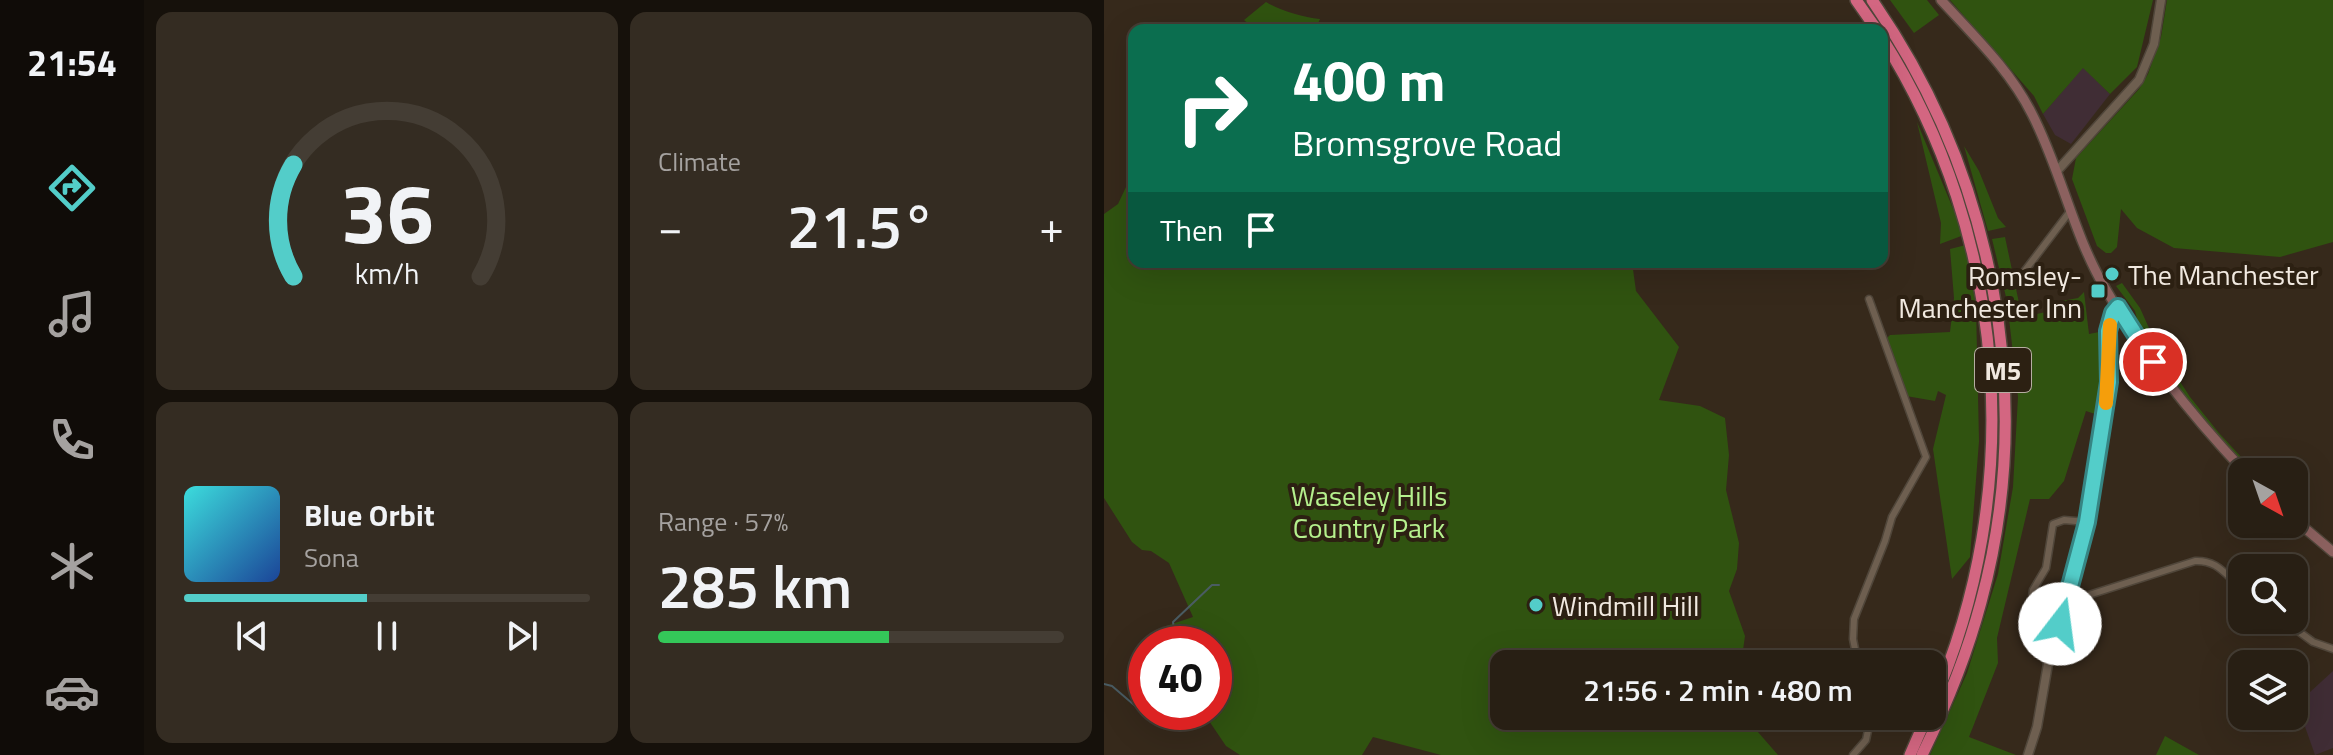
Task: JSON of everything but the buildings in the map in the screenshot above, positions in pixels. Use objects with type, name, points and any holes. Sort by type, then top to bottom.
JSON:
[{"type":"highway","points":[[1856,0],[1873,24]]},
{"type":"highway","name":"M5","points":[[1872,0],[1887,24]]},
{"type":"highway","name":"M5","points":[[1888,25],[1919,74],[1966,182],[1987,253],[2003,359],[2004,467],[1992,552],[1967,652],[1922,755]]},
{"type":"highway","name":"M5","points":[[1888,49],[1920,105],[1960,204],[1984,302],[1990,361],[1992,467],[1986,522],[1967,611],[1946,674]]},
{"type":"highway","points":[[1910,755],[1921,730]]},
{"type":"main road","points":[[1941,0],[2004,69],[2032,114],[2104,288],[2188,409],[2232,458]]},
{"type":"main road","points":[[2308,531],[2333,552]]},
{"type":"street","points":[[2057,171],[2139,80],[2154,44],[2161,0]]},
{"type":"street","points":[[2017,281],[2071,210]]},
{"type":"street","points":[[1855,650],[1854,619],[1892,517],[1926,457],[1869,299]]},
{"type":"street","points":[[2028,755],[2037,727],[2048,664],[2087,522],[2109,382],[2108,331],[2118,307]]},
{"type":"street","points":[[2048,664],[2029,622],[2033,590],[2046,568],[2053,524],[2064,520],[2087,522]]},
{"type":"street","points":[[2067,602],[2195,561],[2208,560],[2228,576]]},
{"type":"street","points":[[2302,634],[2313,642],[2333,649]]},
{"type":"street","points":[[1853,755],[1866,740],[1868,730]]},
{"type":"shaded area","points":[[2083,67],[2110,94],[2071,144],[2055,135],[2043,114]]},
{"type":"shaded area","points":[[2333,671],[2333,748],[2315,755],[2306,730],[2308,694]]},
{"type":"green space","points":[[1890,0],[1927,0],[1939,15],[1914,33]]},
{"type":"green space","points":[[1950,0],[2153,0],[2137,67],[2110,94],[2083,68],[2043,114],[2034,96]]},
{"type":"green space","points":[[2167,0],[2333,0],[2333,242],[2280,257],[2174,248],[2137,228],[2121,209],[2117,247],[2106,253],[2097,246],[2072,179],[2076,158],[2139,89],[2148,74],[2161,37]]},
{"type":"green space","points":[[1266,2],[1292,13],[1320,19],[1318,24],[1249,24],[1244,20]]},
{"type":"green space","points":[[1917,122],[1964,235],[1940,244],[1941,223]]},
{"type":"green space","points":[[1964,146],[1979,171],[1998,218],[2006,227],[1988,231]]},
{"type":"green space","name":"Waseley Hills Country Park","points":[[1128,183],[1128,268],[1633,268],[1636,291],[1679,347],[1659,400],[1700,406],[1725,418],[1729,455],[1726,490],[1739,543],[1737,569],[1729,591],[1745,636],[1743,650],[1490,650],[1490,730],[1756,730],[1778,755],[1441,755],[1373,737],[1362,755],[1240,755],[1226,746],[1215,730],[1232,730],[1232,626],[1166,626],[1193,617],[1169,563],[1132,542],[1104,498],[1104,214],[1118,204]]},
{"type":"green space","points":[[2005,237],[2022,317],[2055,310],[2056,302],[2078,298],[2084,292],[2089,334],[2104,331],[2098,415],[2086,411],[2064,481],[2049,499],[2030,499],[1997,638],[1998,663],[1969,737],[2016,755],[1930,755],[1941,730],[1946,730],[1946,720],[1967,673],[1998,574],[2013,487],[2018,397],[2007,301],[1992,239]]},
{"type":"green space","points":[[1966,245],[1976,307],[1979,441],[1970,557],[1952,579],[1933,449],[1946,395],[1938,391],[1935,401],[1906,396],[1886,339],[1890,335],[1950,332],[1954,298],[1950,249]]},
{"type":"green space","points":[[2122,283],[2140,308],[2157,346],[2190,397],[2242,458],[2236,458],[2211,432],[2143,342],[2135,311],[2116,286]]},
{"type":"green space","points":[[2165,736],[2199,755],[2156,755]]},
{"type":"waterway","points":[[1174,626],[1173,622],[1212,585],[1219,585]]},
{"type":"waterway","points":[[1104,684],[1112,686],[1128,700]]},
{"type":"slow traffic","points":[[2106,403],[2110,325]]},
{"type":"place","name":"The Manchester","points":[[2112,274]]},
{"type":"place","name":"Romsley- Manchester Inn","points":[[2098,291]]},
{"type":"place","name":"Windmill Hill","points":[[1536,605]]},
{"type":"route","points":[[2060,624],[2087,522],[2109,382],[2108,331],[2118,307],[2153,362]]}]
